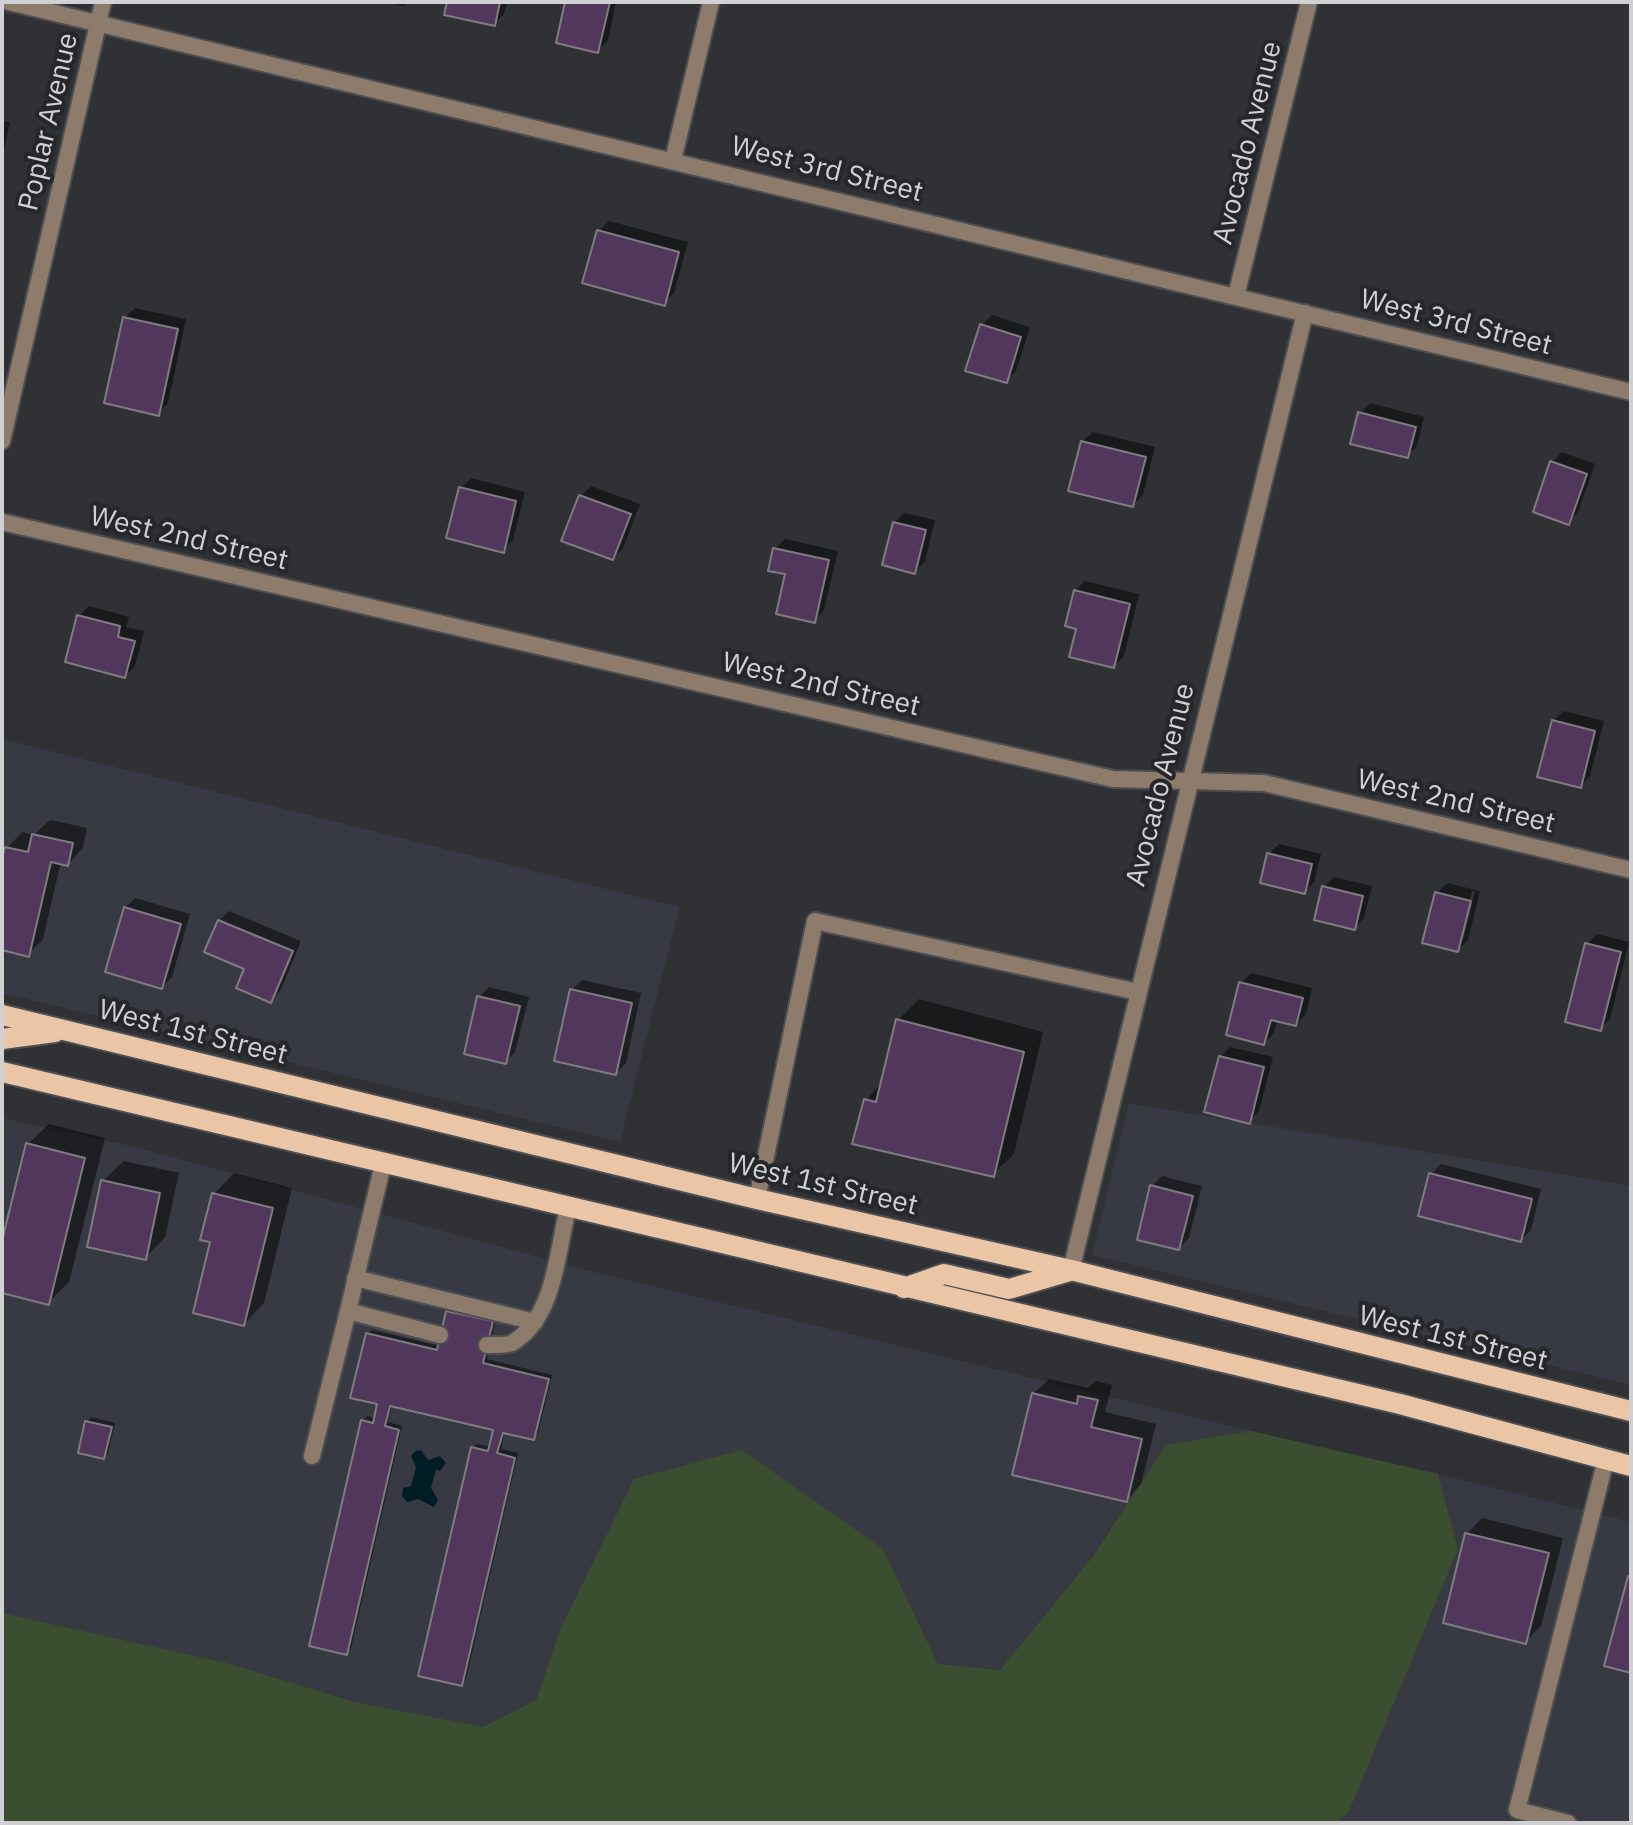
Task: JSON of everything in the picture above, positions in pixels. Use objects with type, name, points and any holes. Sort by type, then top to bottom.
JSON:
[{"type":"main road","name":"West 1st Street","points":[[2,1015],[757,1199],[1071,1270],[1631,1411]]},
{"type":"main road","points":[[2,1039],[63,1031]]},
{"type":"main road","points":[[2,1072],[1400,1404],[1631,1466]]},
{"type":"main road","points":[[904,1288],[944,1274],[1009,1289],[1071,1270]]},
{"type":"street","name":"West 3rd Street","points":[[9,2],[1631,392]]},
{"type":"street","name":"Poplar Avenue","points":[[2,441],[103,2]]},
{"type":"street","points":[[673,160],[711,2]]},
{"type":"street","name":"Avocado Avenue","points":[[1236,296],[1309,2]]},
{"type":"street","name":"Avocado Avenue","points":[[1071,1270],[1188,781],[1305,313]]},
{"type":"street","name":"West 2nd Street","points":[[2,522],[1113,779],[1264,783],[1631,870]]},
{"type":"street","points":[[757,1199],[815,921],[1138,992]]},
{"type":"street","points":[[312,1456],[383,1164]]},
{"type":"street","points":[[487,1345],[510,1344],[535,1322],[545,1302],[568,1208]]},
{"type":"street","points":[[355,1278],[535,1322]]},
{"type":"street","points":[[348,1311],[440,1335]]},
{"type":"street","points":[[1568,1823],[1517,1810],[1606,1459]]},
{"type":"shaded area","points":[[2,739],[679,907],[620,1142],[2,993]]},
{"type":"shaded area","points":[[1129,1103],[1631,1186],[1631,1385],[1092,1255]]},
{"type":"shaded area","points":[[2,1118],[135,1147],[582,1269],[1251,1431],[1166,1445],[1093,1555],[1000,1670],[938,1664],[883,1549],[560,1630],[536,1700],[483,1727],[355,1702],[227,1663],[2,1613]]},
{"type":"shaded area","points":[[1438,1474],[1631,1522],[1631,1823],[1337,1823],[1349,1810],[1458,1549]]},
{"type":"green space","points":[[1251,1431],[1438,1474],[1458,1549],[1349,1811],[1337,1823],[2,1823],[2,1613],[227,1663],[355,1702],[483,1727],[536,1700],[560,1630],[634,1479],[742,1450],[883,1549],[938,1664],[1000,1670],[1093,1556],[1166,1445]]},
{"type":"water","points":[[421,1450],[428,1460],[440,1456],[446,1463],[440,1471],[436,1470],[431,1488],[438,1500],[434,1507],[418,1499],[407,1502],[402,1496],[403,1488],[411,1486],[416,1467],[411,1456]]},
{"type":"building","points":[[447,2],[500,2],[495,26],[444,15]]},
{"type":"building","points":[[565,2],[610,2],[598,53],[556,43]]},
{"type":"building","points":[[597,230],[679,252],[665,306],[582,283]]},
{"type":"building","points":[[123,317],[178,329],[159,416],[104,403]]},
{"type":"building","points":[[980,324],[1021,337],[1007,383],[965,371]]},
{"type":"building","points":[[1358,412],[1416,427],[1408,458],[1350,444]]},
{"type":"building","points":[[1081,441],[1146,457],[1133,507],[1068,491]]},
{"type":"building","points":[[1550,461],[1587,474],[1569,525],[1533,512]]},
{"type":"building","points":[[459,487],[516,501],[504,553],[446,538]]},
{"type":"building","points":[[579,495],[631,514],[613,560],[561,541]]},
{"type":"building","points":[[893,522],[926,530],[915,574],[882,565]]},
{"type":"building","points":[[773,548],[829,560],[815,623],[776,614],[785,574],[768,571]]},
{"type":"building","points":[[1074,590],[1130,604],[1114,668],[1069,657],[1076,629],[1065,626]]},
{"type":"building","points":[[77,615],[120,626],[118,637],[135,641],[125,678],[65,662]]},
{"type":"building","points":[[1552,720],[1595,731],[1581,788],[1537,777]]},
{"type":"building","points":[[32,834],[73,843],[68,866],[51,862],[29,957],[2,950],[2,858],[5,847],[28,852]]},
{"type":"building","points":[[1267,853],[1312,864],[1305,894],[1260,883]]},
{"type":"building","points":[[1322,886],[1363,896],[1355,930],[1314,920]]},
{"type":"building","points":[[1435,892],[1471,901],[1458,952],[1422,943]]},
{"type":"building","points":[[124,907],[181,924],[162,989],[105,972]]},
{"type":"building","points":[[218,920],[293,951],[271,1003],[236,988],[244,969],[204,952]]},
{"type":"building","points":[[1585,943],[1621,952],[1601,1031],[1565,1022]]},
{"type":"building","points":[[1239,982],[1303,998],[1296,1026],[1271,1020],[1264,1045],[1226,1035]]},
{"type":"building","points":[[570,989],[632,1003],[616,1075],[554,1061]]},
{"type":"building","points":[[477,996],[520,1006],[506,1064],[464,1054]]},
{"type":"building","points":[[896,1019],[1024,1052],[994,1177],[852,1144],[864,1099],[876,1102]]},
{"type":"building","points":[[1219,1056],[1264,1067],[1250,1124],[1204,1112]]},
{"type":"building","points":[[26,1143],[85,1158],[49,1305],[2,1293],[2,1241]]},
{"type":"building","points":[[1429,1173],[1532,1199],[1521,1242],[1418,1216]]},
{"type":"building","points":[[101,1180],[160,1193],[146,1260],[87,1247]]},
{"type":"building","points":[[1150,1185],[1193,1196],[1179,1250],[1137,1240]]},
{"type":"building","points":[[212,1193],[273,1208],[244,1326],[193,1313],[210,1242],[200,1240]]},
{"type":"building","points":[[446,1311],[493,1321],[483,1363],[549,1379],[534,1440],[503,1433],[497,1453],[515,1458],[462,1686],[418,1676],[471,1447],[488,1451],[493,1430],[390,1406],[385,1426],[399,1430],[347,1655],[309,1646],[361,1420],[373,1423],[377,1404],[350,1398],[366,1333],[437,1350]]},
{"type":"building","points":[[1032,1393],[1077,1404],[1078,1396],[1098,1400],[1091,1427],[1142,1439],[1127,1502],[1012,1475]]},
{"type":"building","points":[[85,1421],[112,1427],[104,1459],[78,1453]]},
{"type":"building","points":[[1465,1533],[1549,1553],[1526,1644],[1443,1623]]},
{"type":"building","points":[[1628,1576],[1631,1576],[1631,1673],[1604,1666]]}]
